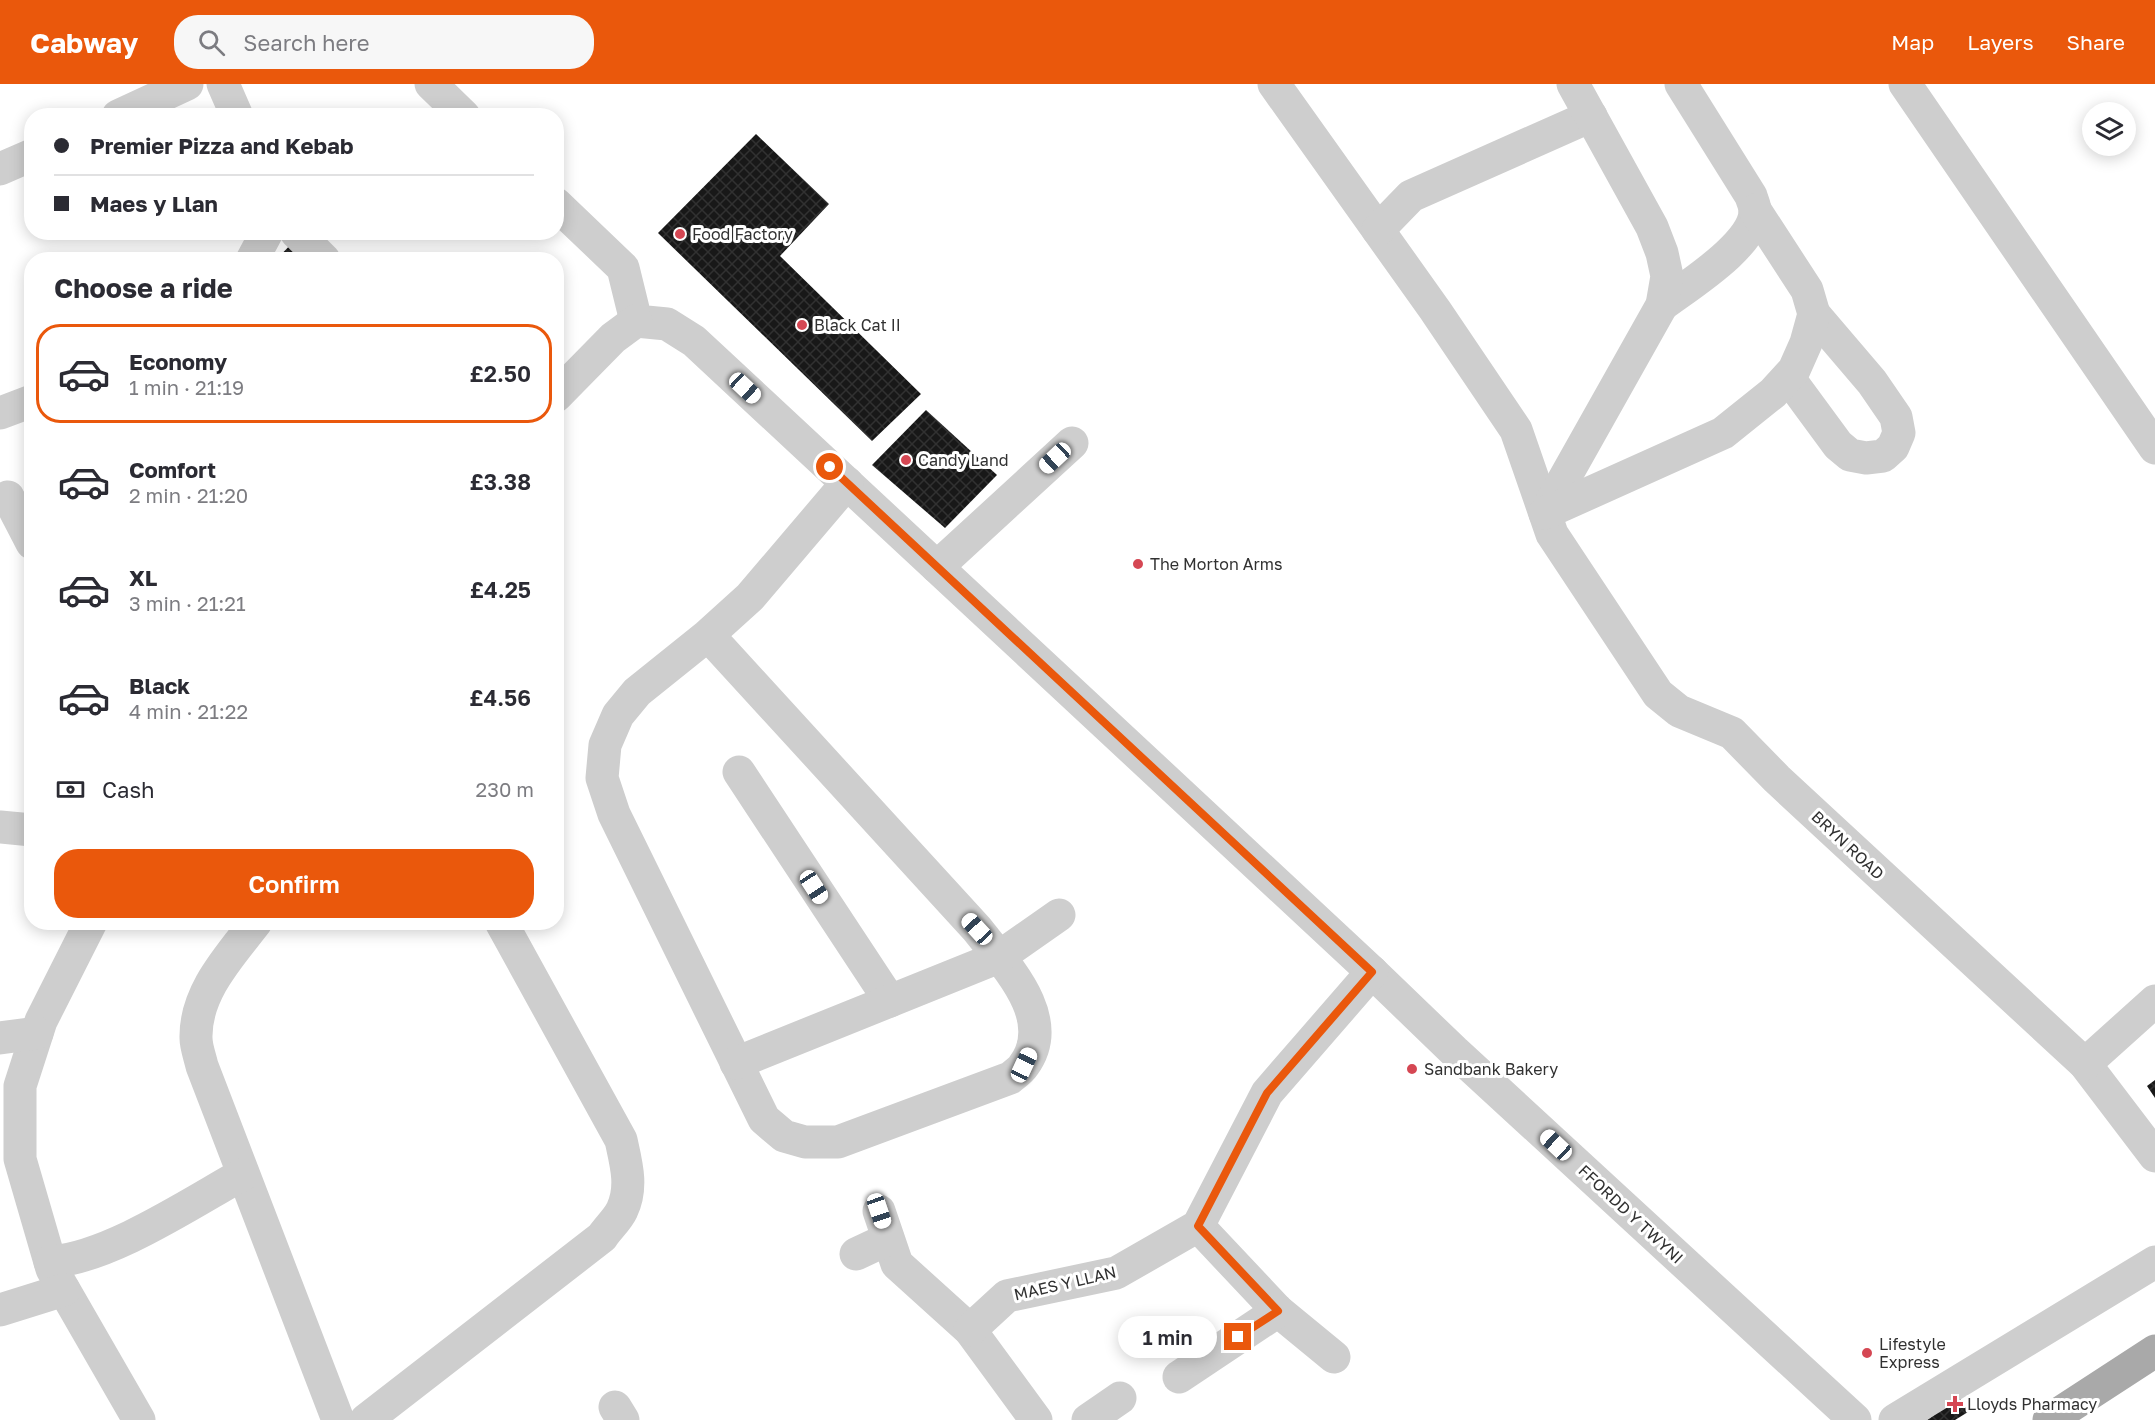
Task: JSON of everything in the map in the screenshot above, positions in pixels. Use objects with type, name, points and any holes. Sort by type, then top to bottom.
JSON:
[{"type":"main road","points":[[2049,1420],[2155,1351]]},
{"type":"street","points":[[134,108],[187,84]]},
{"type":"street","points":[[223,84],[234,108]]},
{"type":"street","points":[[433,84],[456,108]]},
{"type":"street","name":"BRYN ROAD","points":[[1274,84],[1516,430],[1549,523],[1658,694],[1679,711],[1732,733],[1777,779],[2085,1064],[2155,1156]]},
{"type":"street","points":[[1549,523],[1662,305],[1667,276],[1662,253],[1652,227],[1573,84]]},
{"type":"street","points":[[1681,84],[1751,196],[1755,210],[1807,290],[1814,314],[1872,382],[1896,417],[1899,433],[1893,447],[1883,456],[1866,459],[1850,455],[1838,445],[1788,377]]},
{"type":"street","points":[[1905,84],[2155,448]]},
{"type":"street","points":[[1378,230],[1411,196],[1591,116]]},
{"type":"street","points":[[0,169],[24,158]]},
{"type":"street","points":[[1662,305],[1735,250],[1750,230],[1755,210]]},
{"type":"street","points":[[564,212],[623,268],[636,321],[613,338],[564,388]]},
{"type":"street","points":[[304,240],[316,252]]},
{"type":"street","points":[[1549,523],[1723,433],[1773,393],[1794,370],[1806,343],[1814,314]]},
{"type":"street","name":"FFORDD Y TWYNI","points":[[636,321],[667,324],[694,341],[1462,1058],[1855,1420]]},
{"type":"street","points":[[0,413],[24,404]]},
{"type":"street","points":[[937,567],[1072,443]]},
{"type":"street","points":[[708,635],[977,929],[1025,995],[1034,1019],[1035,1041],[1024,1065],[1010,1078],[838,1142],[805,1142],[784,1136],[764,1119],[614,814],[602,778],[605,745],[618,715],[637,692],[708,635],[750,597],[847,483]]},
{"type":"street","points":[[13,494],[24,522]]},
{"type":"street","points":[[739,772],[890,1001]]},
{"type":"street","points":[[0,827],[24,829]]},
{"type":"street","points":[[736,1063],[999,957],[1059,915]]},
{"type":"street","points":[[87,930],[40,1021],[20,1086],[20,1159],[57,1276],[140,1420]]},
{"type":"street","points":[[250,930],[220,969],[206,993],[198,1021],[196,1039],[202,1066],[338,1420]]},
{"type":"street","points":[[366,1420],[602,1236],[622,1211],[628,1189],[628,1173],[621,1140],[505,930]]},
{"type":"street","points":[[1334,1358],[1278,1311],[1198,1226],[1267,1093],[1372,972]]},
{"type":"street","points":[[2085,1064],[2155,1001]]},
{"type":"street","points":[[0,1038],[37,1033]]},
{"type":"street","points":[[0,1310],[57,1276],[66,1261],[116,1243],[243,1174]]},
{"type":"street","points":[[856,1254],[884,1225],[897,1264],[970,1330],[1036,1420]]},
{"type":"street","name":"MAES Y LLAN","points":[[970,1330],[1007,1296],[1116,1273],[1198,1226]]},
{"type":"street","points":[[1895,1420],[2155,1262]]},
{"type":"street","points":[[1179,1377],[1278,1311]]},
{"type":"street","points":[[1088,1420],[1120,1398]]},
{"type":"building","name":"Black Cat II","points":[[756,134],[829,204],[780,256],[921,394],[872,441],[658,233]]},
{"type":"building","points":[[294,241],[306,252],[284,252]]},
{"type":"building","points":[[926,410],[997,475],[945,528],[872,465]]},
{"type":"building","points":[[2155,1080],[2155,1098],[2147,1086]]},
{"type":"building","name":"Lloyds Pharmacy","points":[[1959,1397],[1968,1412],[1955,1420],[1927,1420]]},
{"type":"place","name":"Food Factory","points":[[680,234]]},
{"type":"place","name":"Black Cat II","points":[[802,325]]},
{"type":"place","name":"Candy Land","points":[[906,460]]},
{"type":"place","name":"The Morton Arms","points":[[1138,564]]},
{"type":"place","name":"Sandbank Bakery","points":[[1412,1069]]},
{"type":"place","name":"Lifestyle Express","points":[[1867,1353]]},
{"type":"place","name":"Lloyds Pharmacy","points":[[1955,1404]]},
{"type":"route","points":[[830,467],[1372,972],[1267,1093],[1198,1226],[1278,1311],[1238,1337]]}]
